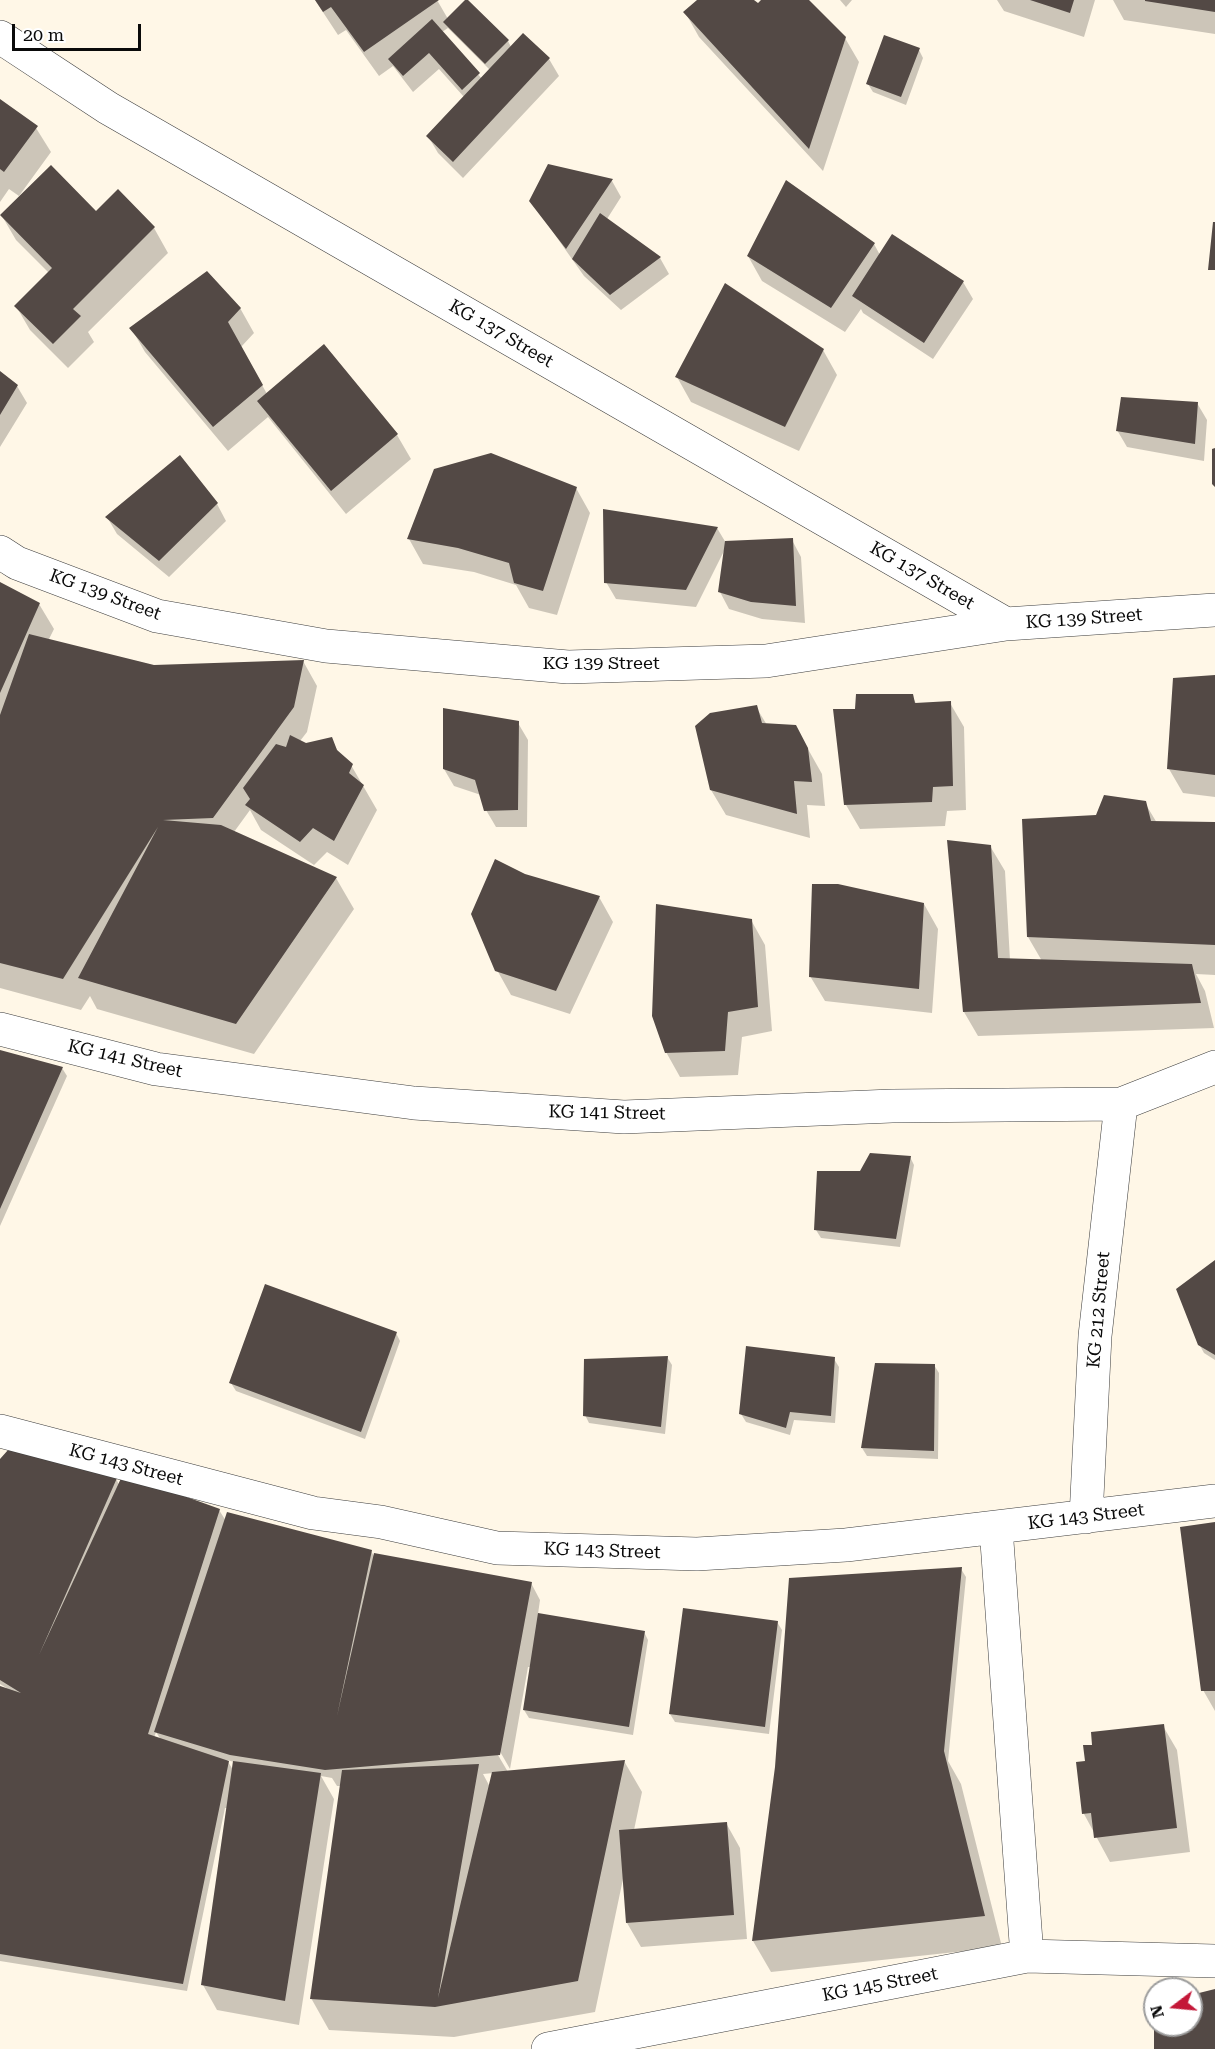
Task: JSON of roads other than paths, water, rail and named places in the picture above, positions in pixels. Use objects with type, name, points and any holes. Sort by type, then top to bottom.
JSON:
[{"type":"street","name":"KG 137 Street","points":[[0,37],[108,108],[1006,624]]},
{"type":"street","name":"KG 139 Street","points":[[0,552],[17,563],[157,616],[326,646],[568,667],[766,661],[1006,624],[1215,610]]},
{"type":"street","name":"KG 141 Street","points":[[0,1029],[156,1069],[414,1103],[624,1117],[892,1106],[1121,1104],[1215,1067]]},
{"type":"street","name":"KG 212 Street","points":[[1086,1516],[1095,1336],[1121,1104]]},
{"type":"street","name":"KG 143 Street","points":[[0,1431],[313,1513],[381,1522],[497,1548],[697,1554],[846,1545],[1215,1501]]},
{"type":"street","points":[[996,1528],[1027,1956]]},
{"type":"street","name":"KG 145 Street","points":[[548,2049],[1027,1956],[1215,1961]]}]
